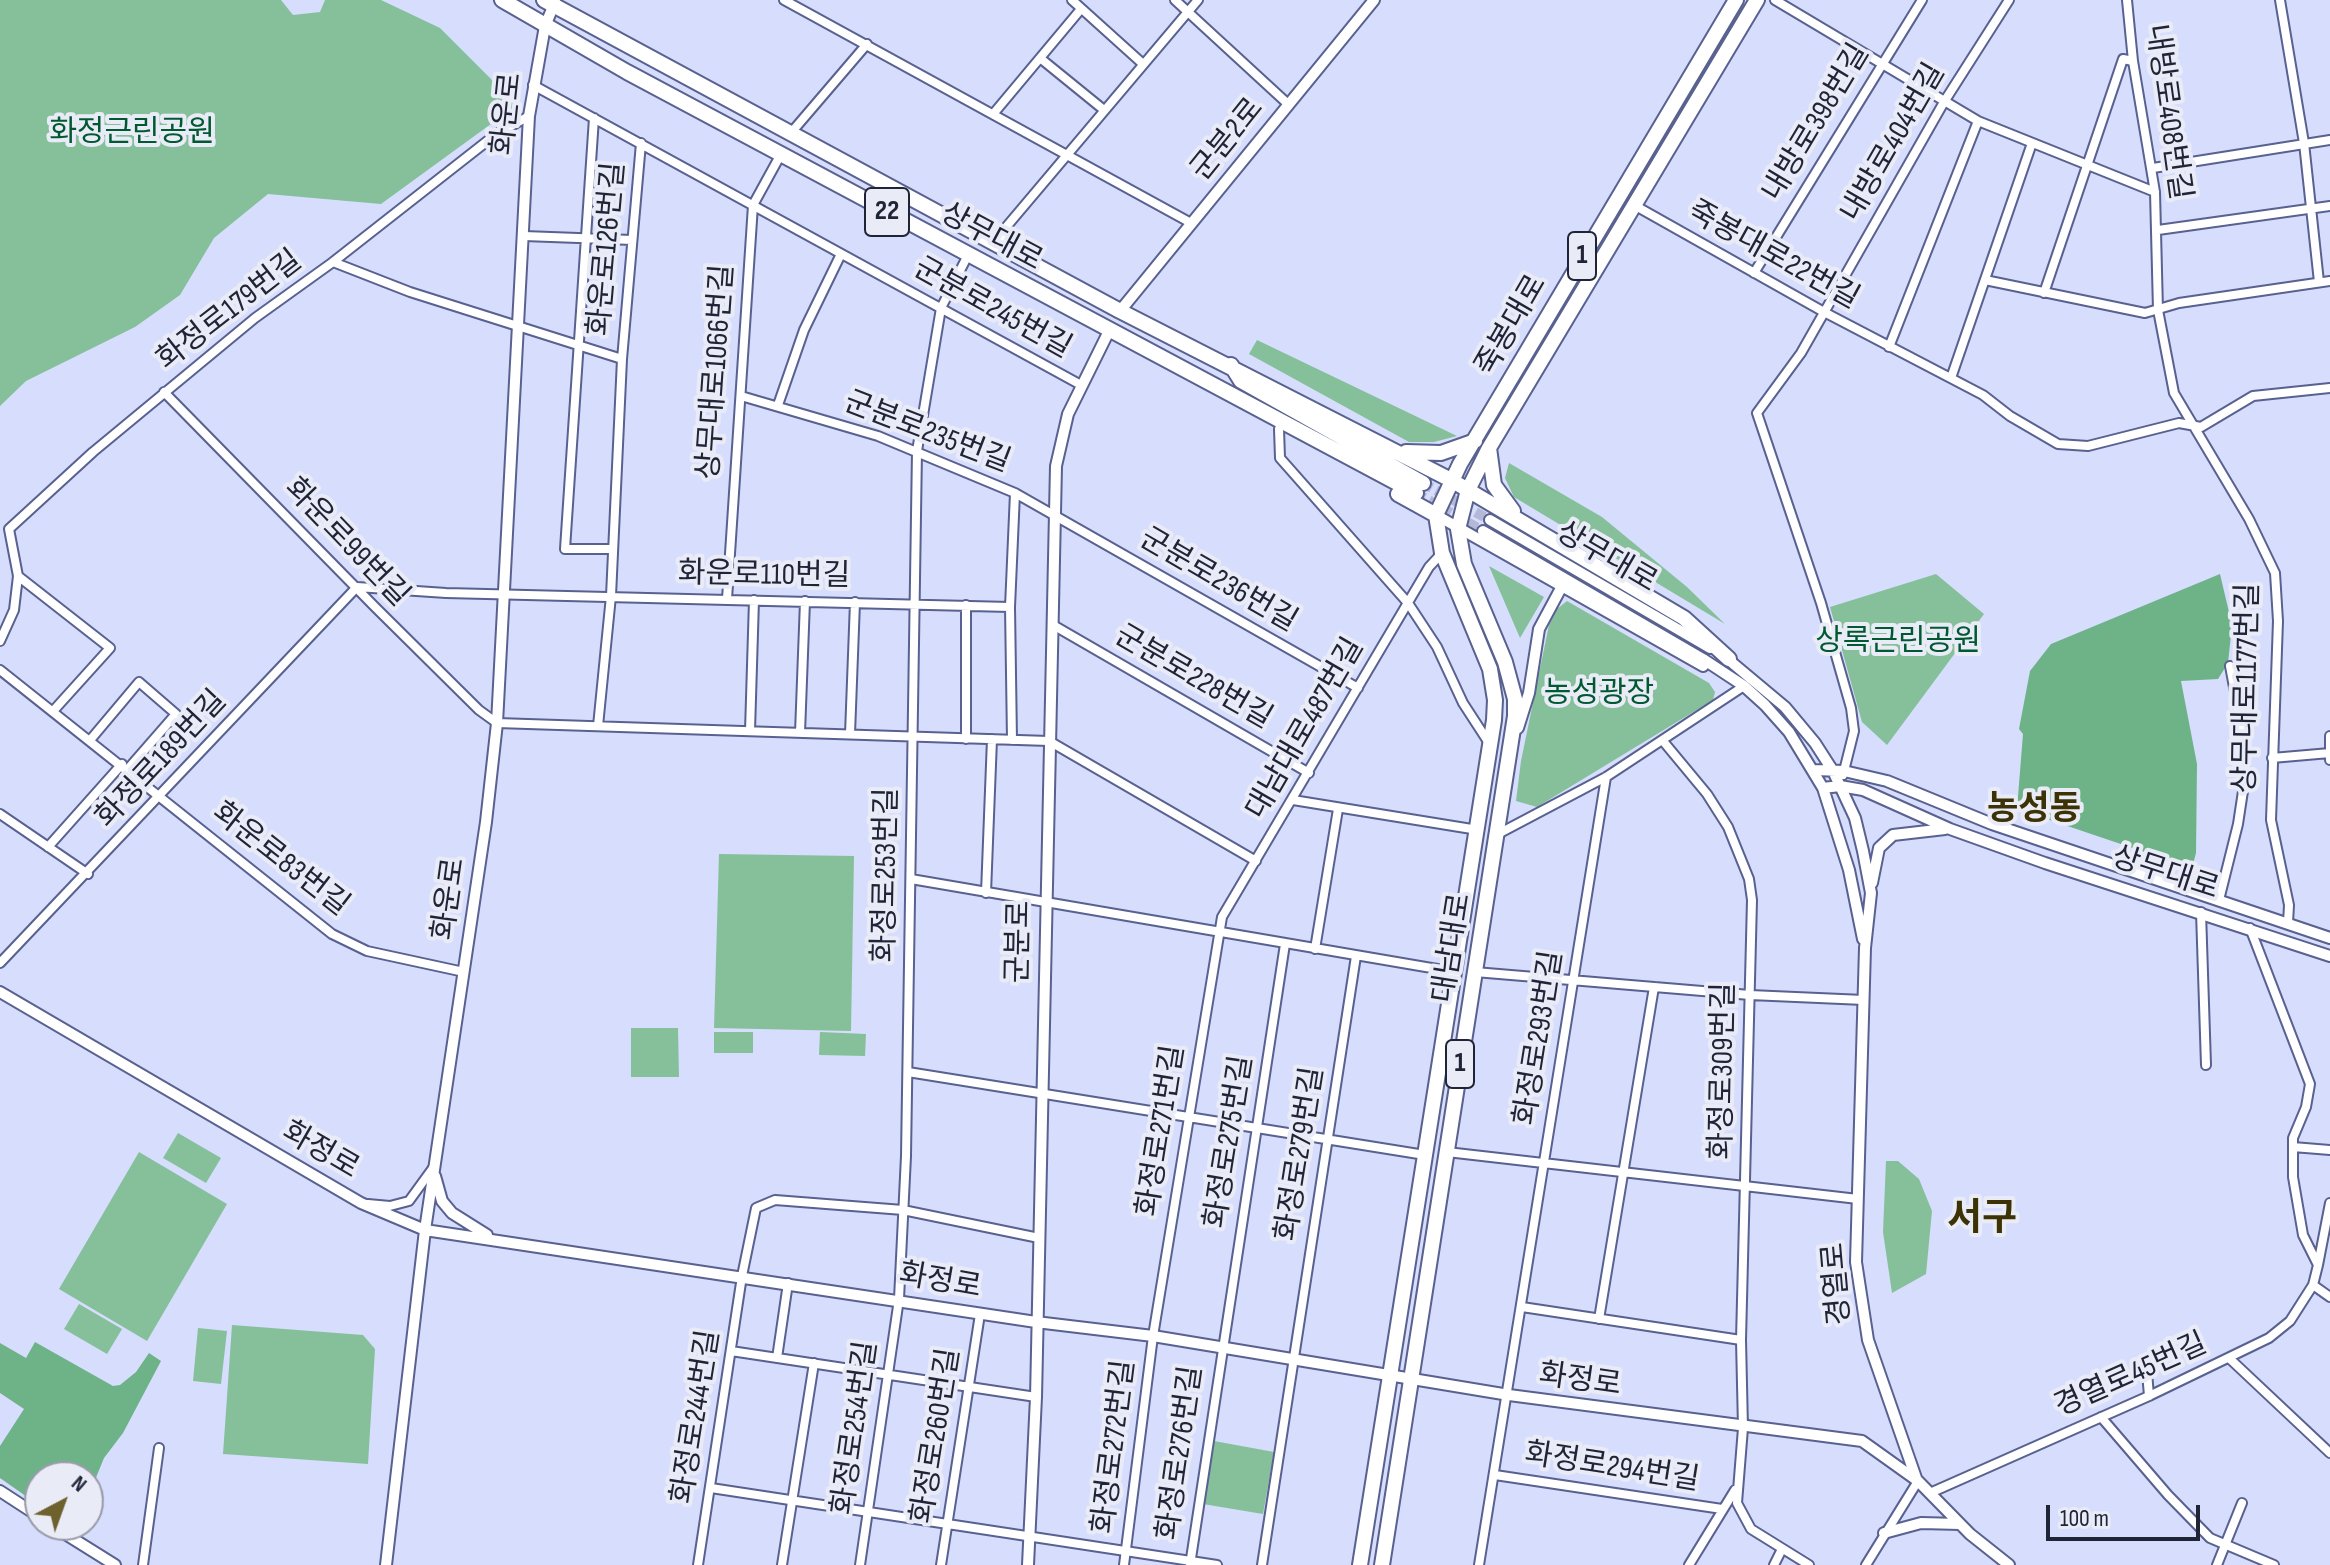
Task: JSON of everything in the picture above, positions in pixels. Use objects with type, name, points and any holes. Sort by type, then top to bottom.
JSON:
[{"type":"main road","name":"상무대로","points":[[502,0],[1109,331],[1419,488],[1241,381],[1231,365],[1120,311],[789,135],[551,2]]},
{"type":"main road","name":"죽봉대로","points":[[1468,490],[1489,448],[1757,0]]},
{"type":"main road","name":"죽봉대로","points":[[1436,515],[1451,480],[1738,1]]},
{"type":"main road","points":[[1738,1],[1745,7],[1739,17],[1738,31]]},
{"type":"main road","name":"22","points":[[1231,365],[1468,490]]},
{"type":"main road","name":"22","points":[[1232,393],[1240,405],[1279,429],[1436,515]]},
{"type":"main road","points":[[1399,452],[1441,453],[1475,440]]},
{"type":"main road","points":[[1489,448],[1496,492],[1528,525]]},
{"type":"main road","points":[[1468,490],[1684,618],[1729,659]]},
{"type":"main road","name":"대남대로","points":[[1382,1565],[1498,834],[1515,699],[1505,662],[1464,564],[1458,529],[1468,490]]},
{"type":"main road","name":"대남대로","points":[[1360,1565],[1492,747],[1495,700],[1490,669],[1442,553],[1436,515]]},
{"type":"street","points":[[784,0],[1191,223]]},
{"type":"street","points":[[1072,0],[1143,64]]},
{"type":"street","points":[[1175,0],[1288,104]]},
{"type":"street","points":[[998,245],[1007,226],[1198,0]]},
{"type":"street","name":"군분2로","points":[[1120,311],[1374,0]]},
{"type":"street","points":[[1775,0],[1978,121],[2155,192]]},
{"type":"street","name":"내방로398번길","points":[[1754,273],[1922,0]]},
{"type":"street","name":"내방로404번길","points":[[1839,771],[1853,740],[1851,708],[1821,603],[1757,413],[1790,371],[1944,102],[2009,0]]},
{"type":"street","name":"내방로408번길","points":[[2127,0],[2133,61],[2153,168],[2158,230],[2158,310],[2174,393],[2191,424]]},
{"type":"street","points":[[2280,0],[2304,143],[2319,282]]},
{"type":"street","name":"화운로","points":[[386,1565],[433,1167],[464,972],[497,723],[521,324],[529,116],[551,2]]},
{"type":"street","points":[[994,113],[1081,9]]},
{"type":"street","points":[[789,135],[867,44]]},
{"type":"street","points":[[1040,58],[1104,110]]},
{"type":"street","points":[[2044,293],[2085,164],[2123,59],[2133,61]]},
{"type":"street","name":"군분로245번길","points":[[533,85],[1081,385]]},
{"type":"street","name":"화정로179번길","points":[[0,534],[255,318],[333,262],[495,135],[515,121],[529,116]]},
{"type":"street","name":"화운로126번길","points":[[594,118],[576,345],[565,549],[613,549]]},
{"type":"street","name":"죽봉대로22번길","points":[[1889,347],[1978,121]]},
{"type":"street","points":[[2153,168],[2330,140]]},
{"type":"street","name":"화운로126번길","points":[[333,262],[410,292],[521,324],[622,359],[641,143]]},
{"type":"street","points":[[1951,378],[2032,143]]},
{"type":"street","name":"상무대로1066번길","points":[[727,599],[753,205],[781,154]]},
{"type":"street","name":"죽봉대로22번길","points":[[1634,205],[1824,312],[1983,395],[2034,431],[2071,447],[2191,424],[2201,427],[2253,396],[2330,388]]},
{"type":"street","name":"내방로408번길","points":[[2158,230],[2330,206]]},
{"type":"street","points":[[524,236],[632,240]]},
{"type":"street","points":[[778,405],[819,297],[841,254]]},
{"type":"street","name":"화정로253번길","points":[[899,1299],[908,1072],[917,451],[941,308],[968,255]]},
{"type":"street","points":[[1985,280],[2145,313],[2179,303],[2330,281]]},
{"type":"street","name":"군분로","points":[[1028,1565],[1032,1537],[1036,1397],[1056,466],[1062,434],[1081,385],[1109,331]]},
{"type":"street","points":[[598,726],[611,596],[622,359]]},
{"type":"street","name":"화운로99번길","points":[[164,392],[479,710],[497,723]]},
{"type":"street","name":"군분로235번길","points":[[741,396],[778,405],[917,451],[1015,493],[1055,515]]},
{"type":"street","name":"상무대로1177번길","points":[[2191,424],[2249,519],[2275,573],[2278,621],[2272,835],[2289,905],[2288,923]]},
{"type":"street","points":[[1279,429],[1280,458],[1408,603],[1437,647],[1463,703],[1492,747]]},
{"type":"street","points":[[1012,740],[1010,607],[1015,493]]},
{"type":"street","name":"군분로236번길","points":[[1055,515],[1358,688]]},
{"type":"street","name":"상무대로","points":[[1436,515],[1671,652],[1744,686]]},
{"type":"street","name":"상무대로","points":[[1490,520],[1729,659],[1785,707],[1839,771]]},
{"type":"street","points":[[0,641],[14,610],[18,576],[9,529]]},
{"type":"street","name":"상무대로","points":[[1483,531],[1744,686],[1789,732],[1823,788],[1840,786],[1863,790],[1950,829],[2045,863],[2330,956]]},
{"type":"street","name":"대남대로487번길","points":[[1218,933],[1222,917],[1408,603],[1442,553]]},
{"type":"street","points":[[18,576],[110,648],[54,710]]},
{"type":"street","name":"화운로110번길","points":[[357,587],[1010,607]]},
{"type":"street","name":"화정로189번길","points":[[0,963],[88,874],[357,587]]},
{"type":"street","name":"상무대로","points":[[1510,749],[1529,693],[1539,629],[1561,588]]},
{"type":"street","points":[[750,731],[754,600]]},
{"type":"street","points":[[800,733],[805,601]]},
{"type":"street","points":[[850,734],[855,602]]},
{"type":"street","points":[[966,605],[966,739]]},
{"type":"street","name":"군분로228번길","points":[[1053,625],[1309,773]]},
{"type":"street","points":[[2219,900],[2235,838],[2245,778],[2245,746],[2230,666]]},
{"type":"street","name":"화운로83번길","points":[[0,670],[91,739],[332,934],[367,951],[464,972]]},
{"type":"street","points":[[48,847],[176,714],[139,682],[91,739]]},
{"type":"street","points":[[1498,834],[1606,777],[1744,686]]},
{"type":"street","points":[[497,723],[1049,741],[1256,861]]},
{"type":"street","points":[[2330,736],[2330,760]]},
{"type":"street","points":[[986,893],[992,739]]},
{"type":"street","name":"화정로309번길","points":[[1663,741],[1719,811],[1736,843],[1749,879],[1752,913],[1741,1340],[1743,1428],[1736,1489]]},
{"type":"street","points":[[2272,758],[2330,753]]},
{"type":"street","name":"상무대로","points":[[1814,770],[1839,771],[1887,781],[1992,824],[2330,938]]},
{"type":"street","name":"경열로","points":[[1839,771],[1840,786],[1855,818],[1871,893],[1865,948],[1856,1262],[1868,1340],[1918,1481],[1960,1524],[2009,1565]]},
{"type":"street","name":"화정로293번길","points":[[1509,1395],[1606,777]]},
{"type":"street","name":"경열로","points":[[1823,788],[1849,870],[1865,948]]},
{"type":"street","points":[[1293,800],[1478,830]]},
{"type":"street","points":[[1315,949],[1338,809]]},
{"type":"street","points":[[0,814],[88,874]]},
{"type":"street","points":[[1871,893],[1879,848],[1893,835],[1950,829]]},
{"type":"street","points":[[911,879],[1456,972]]},
{"type":"street","points":[[2201,912],[2206,1065]]},
{"type":"street","points":[[2250,928],[2310,1084],[2293,1147],[2298,1216],[2303,1235],[2318,1265]]},
{"type":"street","name":"화정로271번길","points":[[1153,1336],[1218,933]]},
{"type":"street","name":"화정로275번길","points":[[1221,1347],[1285,944]]},
{"type":"street","name":"화정로279번길","points":[[1262,1565],[1356,956]]},
{"type":"street","points":[[1475,972],[1750,995],[1864,1000]]},
{"type":"street","points":[[1599,1319],[1654,987]]},
{"type":"street","name":"화정로","points":[[0,992],[361,1203],[425,1230],[899,1299],[980,1314],[1153,1336],[1509,1395],[1743,1428],[1862,1441],[1918,1481]]},
{"type":"street","points":[[908,1072],[1426,1156]]},
{"type":"street","points":[[2293,1147],[2330,1150]]},
{"type":"street","points":[[1447,1152],[1858,1199]]},
{"type":"street","points":[[361,1203],[390,1206],[409,1201],[433,1167]]},
{"type":"street","points":[[433,1167],[438,1193],[452,1213],[467,1226],[500,1241]]},
{"type":"street","name":"화정로244번길","points":[[698,1565],[742,1276],[756,1208],[775,1200],[903,1210]]},
{"type":"street","name":"경열로45번길","points":[[1930,1493],[2149,1396],[2278,1333],[2298,1311],[2313,1285],[2330,1203]]},
{"type":"street","points":[[903,1210],[1039,1238]]},
{"type":"street","points":[[777,1358],[788,1283]]},
{"type":"street","points":[[2313,1285],[2330,1297]]},
{"type":"street","name":"화정로254번길","points":[[860,1565],[899,1299]]},
{"type":"street","points":[[1522,1307],[1741,1340]]},
{"type":"street","name":"화정로260번길","points":[[941,1565],[980,1314]]},
{"type":"street","name":"화정로272번길","points":[[1124,1565],[1153,1336]]},
{"type":"street","name":"화정로276번길","points":[[1190,1563],[1221,1347]]},
{"type":"street","points":[[731,1351],[1036,1397]]},
{"type":"street","points":[[2229,1358],[2328,1450]]},
{"type":"street","points":[[2146,1360],[2149,1396]]},
{"type":"street","points":[[782,1565],[814,1363]]},
{"type":"street","name":"화정로294번길","points":[[1479,1565],[1509,1395]]},
{"type":"street","points":[[2101,1417],[2184,1513],[2210,1538],[2274,1565]]},
{"type":"street","points":[[143,1565],[159,1448]]},
{"type":"street","name":"화정로294번길","points":[[1495,1475],[1722,1509]]},
{"type":"street","points":[[1866,1565],[1918,1481]]},
{"type":"street","points":[[711,1488],[1217,1565]]},
{"type":"street","points":[[1689,1565],[1736,1489]]},
{"type":"street","points":[[1736,1489],[1742,1517],[1751,1529],[1809,1565]]},
{"type":"street","points":[[0,1491],[24,1507]]},
{"type":"street","points":[[2217,1565],[2242,1503]]},
{"type":"street","points":[[1884,1533],[1921,1523],[1960,1524]]},
{"type":"street","points":[[77,1541],[115,1565]]},
{"type":"street","points":[[1774,1565],[1782,1549]]},
{"type":"green space","name":"화정근린공원","points":[[0,0],[281,0],[293,15],[320,12],[325,0],[381,0],[440,28],[517,105],[381,204],[268,194],[214,238],[180,295],[135,327],[26,381],[0,406]]},
{"type":"green space","points":[[1257,340],[1457,436],[1434,442],[1409,442],[1249,354]]},
{"type":"green space","name":"농성광장","points":[[1509,463],[1602,517],[1687,587],[1725,624],[1514,497],[1505,478]]},
{"type":"green space","name":"농성광장","points":[[1489,566],[1544,597],[1520,638]]},
{"type":"green space","name":"상록근린공원","points":[[1936,574],[1984,614],[1887,745],[1862,722],[1830,607]]},
{"type":"green space","points":[[2220,574],[2232,625],[2228,663],[2218,679],[2181,681],[2197,764],[2196,853],[2192,868],[2017,809],[2023,734],[2019,729],[2030,671],[2051,644]]},
{"type":"green space","name":"농성광장","points":[[1567,601],[1709,683],[1715,692],[1713,700],[1537,807],[1516,801],[1521,761],[1549,625],[1557,609]]},
{"type":"green space","points":[[719,854],[854,856],[851,1031],[714,1028]]},
{"type":"green space","points":[[631,1028],[678,1028],[679,1077],[631,1077]]},
{"type":"green space","points":[[714,1032],[753,1032],[753,1053],[714,1053]]},
{"type":"green space","points":[[820,1032],[866,1034],[865,1056],[819,1055]]},
{"type":"green space","points":[[178,1133],[221,1158],[206,1183],[163,1158]]},
{"type":"green space","points":[[139,1152],[227,1204],[147,1341],[59,1289]]},
{"type":"green space","points":[[1886,1161],[1898,1161],[1919,1179],[1932,1211],[1926,1274],[1892,1293],[1883,1232]]},
{"type":"green space","points":[[79,1304],[122,1329],[107,1354],[64,1329]]},
{"type":"green space","points":[[232,1325],[363,1335],[375,1349],[368,1464],[223,1454]]},
{"type":"green space","points":[[198,1328],[227,1331],[221,1384],[193,1381]]},
{"type":"green space","points":[[35,1342],[113,1386],[120,1385],[136,1372],[149,1353],[161,1361],[123,1433],[103,1461],[24,1461],[24,1495],[0,1478],[0,1446],[24,1409],[0,1393],[0,1343],[26,1358]]},
{"type":"green space","points":[[1214,1441],[1274,1452],[1263,1514],[1203,1504]]},
{"type":"tunnel","points":[[1423,483],[1490,520]]},
{"type":"tunnel","points":[[1416,493],[1483,531]]},
{"type":"district","name":"농성동","points":[[2034,810]]},
{"type":"district","name":"서구","points":[[1982,1220]]}]
